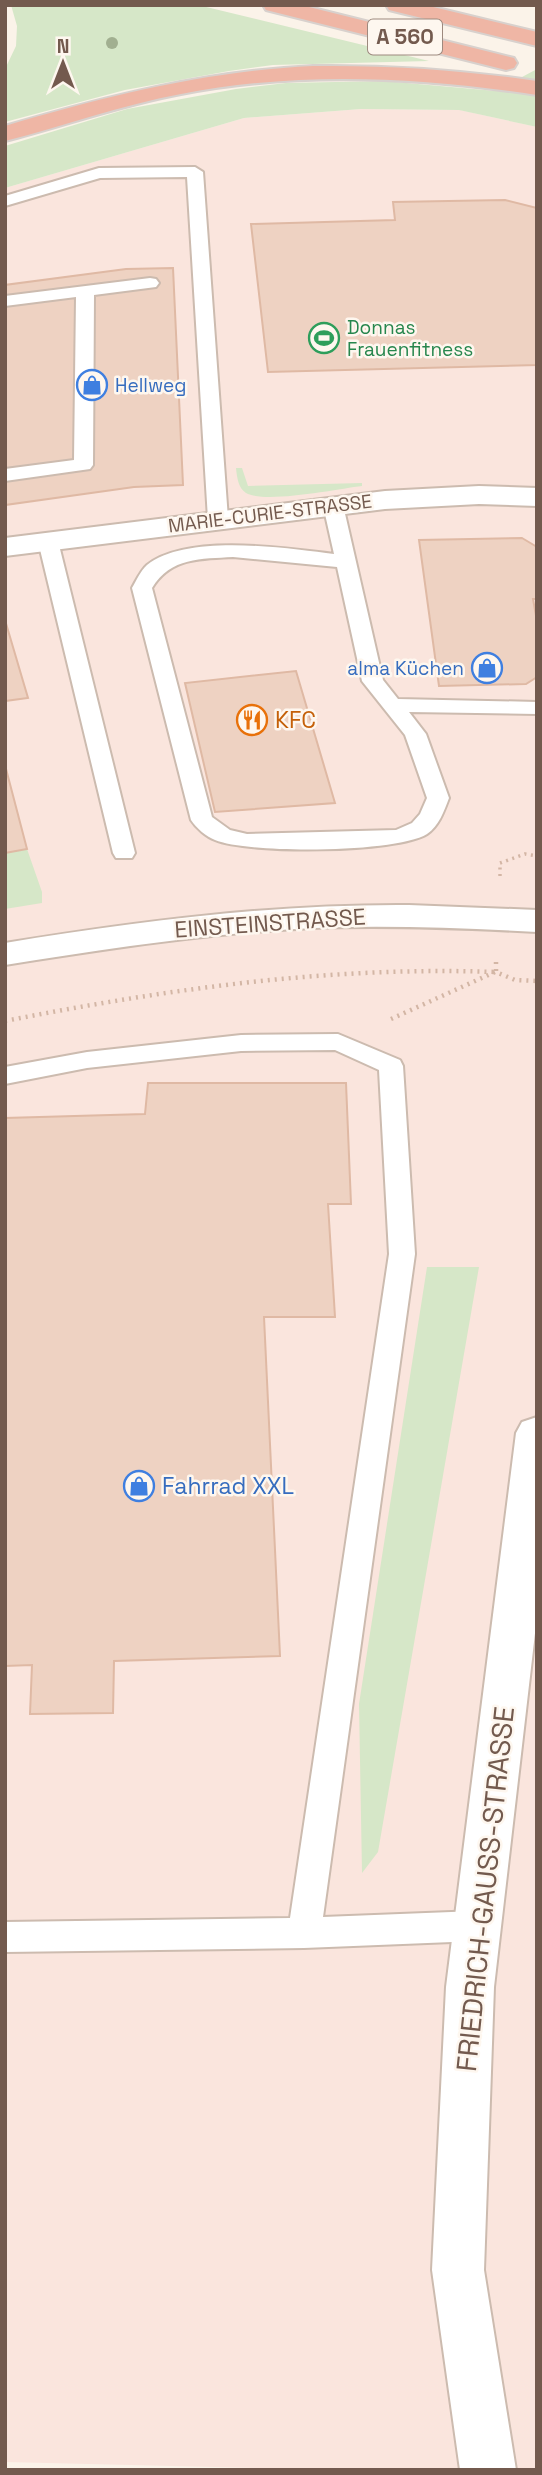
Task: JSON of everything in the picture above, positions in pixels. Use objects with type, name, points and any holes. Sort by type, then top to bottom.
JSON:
[{"type":"highway","name":"A 560","points":[[274,5],[537,71]]},
{"type":"highway","name":"A 560","points":[[397,5],[537,39]]},
{"type":"highway","points":[[5,134],[180,87],[292,73],[426,75],[537,88]]},
{"type":"street","name":"MARIE-CURIE-STRASSE","points":[[5,547],[333,505],[466,496],[537,497]]},
{"type":"street","name":"EINSTEINSTRASSE","points":[[5,954],[139,933],[282,919],[398,916],[537,921]]},
{"type":"street","name":"FRIEDRICH-GAUSS-STRASSE","points":[[488,2470],[458,2270],[470,1987],[537,1433]]},
{"type":"lane","points":[[5,201],[99,173],[195,172],[218,519]]},
{"type":"lane","points":[[5,301],[150,283]]},
{"type":"lane","points":[[5,475],[83,465],[85,292]]},
{"type":"lane","points":[[333,505],[347,562],[373,681],[415,734],[438,798],[430,817],[420,828],[400,837],[247,841],[222,835],[202,820],[142,587],[145,576],[156,565],[174,558],[230,551],[347,562]]},
{"type":"lane","points":[[48,541],[124,853]]},
{"type":"lane","points":[[392,705],[537,708]]},
{"type":"lane","points":[[5,1076],[87,1060],[216,1046],[338,1042],[391,1066],[402,1254],[304,1933]]},
{"type":"lane","points":[[5,1937],[304,1933],[477,1926]]},
{"type":"path","points":[[5,1021],[70,1008],[272,978],[406,970],[496,972],[338,1042]]},
{"type":"shaded area","points":[[361,109],[460,110],[537,127],[537,2470],[338,2470],[5,2462],[5,188],[244,118]]},
{"type":"green space","points":[[11,5],[198,5],[429,61],[273,65],[229,71],[125,90],[5,122],[5,69],[16,46],[17,26]]},
{"type":"green space","points":[[537,69],[537,127],[459,110],[361,109],[244,118],[5,188],[5,146],[127,109],[236,89],[286,83],[384,81],[496,91]]},
{"type":"green space","points":[[236,468],[242,468],[248,486],[362,483],[362,486],[284,496],[255,496],[241,488]]},
{"type":"green space","points":[[27,849],[42,892],[42,903],[5,909],[5,853]]},
{"type":"green space","points":[[427,1267],[479,1267],[378,1852],[362,1873],[359,1704]]},
{"type":"building","points":[[505,200],[537,208],[537,365],[268,372],[251,224],[395,220],[393,202]]},
{"type":"building","name":"Hellweg","points":[[173,268],[183,485],[134,487],[5,505],[5,285],[126,269]]},
{"type":"building","points":[[522,538],[537,547],[537,599],[533,599],[537,621],[537,677],[526,684],[439,686],[419,540]]},
{"type":"building","points":[[5,620],[28,698],[5,701]]},
{"type":"building","name":"KFC","points":[[296,671],[335,803],[215,812],[185,683]]},
{"type":"building","points":[[5,765],[27,849],[5,853]]},
{"type":"building","name":"Fahrrad XXL","points":[[148,1083],[346,1083],[351,1204],[328,1204],[335,1317],[264,1317],[280,1656],[114,1661],[113,1713],[30,1714],[32,1665],[5,1666],[5,1118],[145,1114]]},
{"type":"place","name":"Donnas Frauenfitness","points":[[324,338]]},
{"type":"place","name":"Hellweg","points":[[92,385]]},
{"type":"place","name":"alma Küchen","points":[[487,668]]},
{"type":"place","name":"KFC","points":[[252,720]]},
{"type":"place","name":"Fahrrad XXL","points":[[139,1486]]}]
